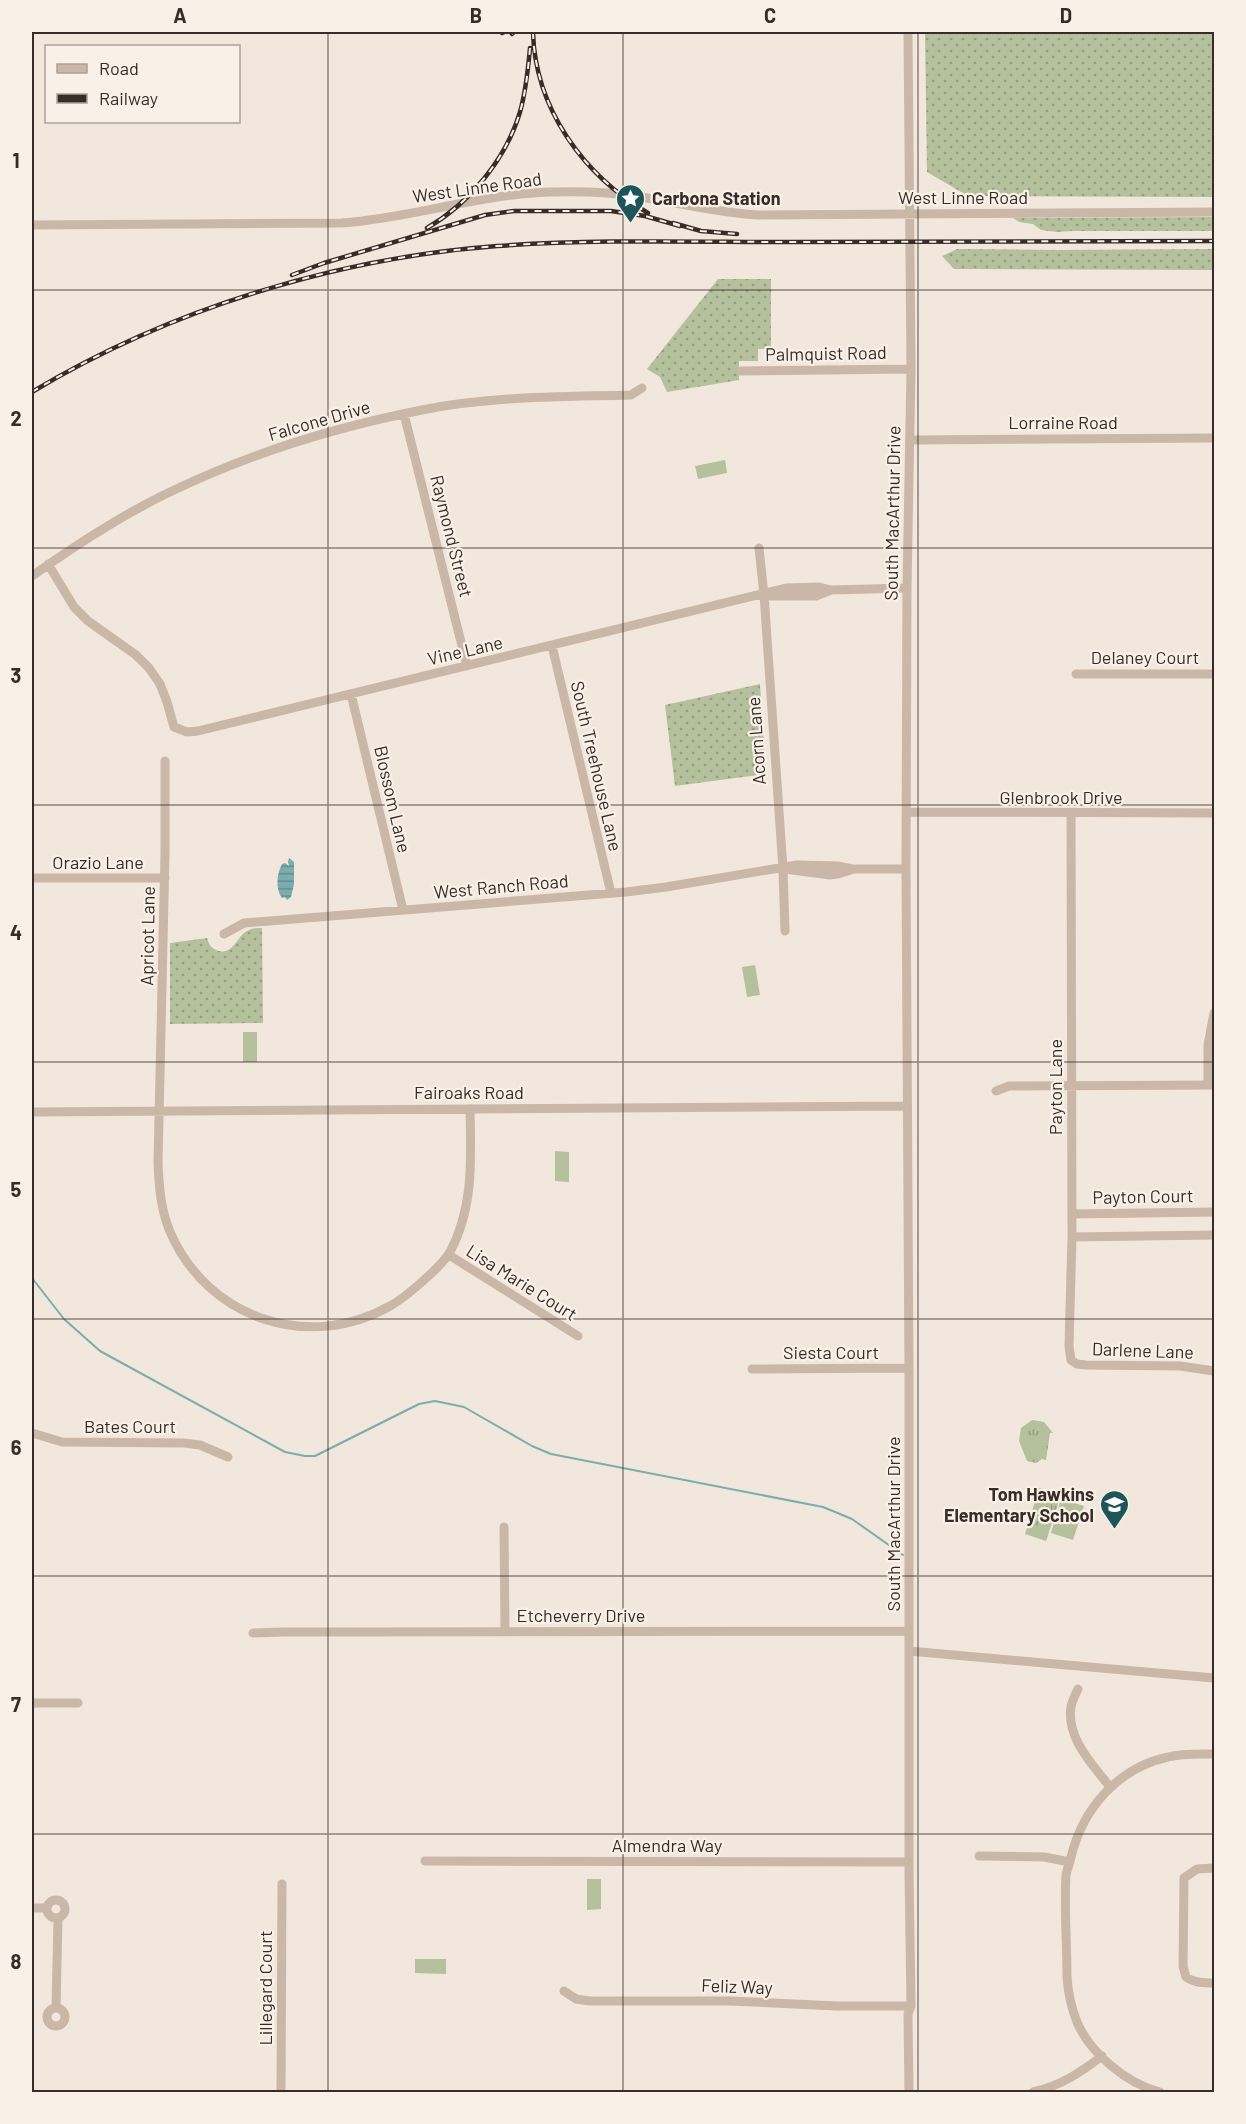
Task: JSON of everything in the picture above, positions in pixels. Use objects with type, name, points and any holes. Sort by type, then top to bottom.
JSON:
[{"type":"street","points":[[908,32],[910,214]]},
{"type":"street","name":"West Linne Road","points":[[32,225],[342,223],[386,218],[513,195],[570,192],[629,195],[712,211],[744,214],[1215,212]]},
{"type":"street","name":"South MacArthur Drive","points":[[907,812],[907,588],[911,440],[910,214]]},
{"type":"street","name":"Palmquist Road","points":[[741,371],[911,369]]},
{"type":"street","name":"Falcone Drive","points":[[32,576],[65,552],[171,491],[286,445],[424,409],[544,397],[631,395],[642,388]]},
{"type":"street","name":"Raymond Street","points":[[404,414],[467,666]]},
{"type":"street","name":"Lorraine Road","points":[[911,440],[1215,438]]},
{"type":"street","name":"Acorn Lane","points":[[759,548],[783,869],[785,931]]},
{"type":"street","name":"Vine Lane","points":[[48,564],[75,606],[88,621],[136,655],[149,668],[160,684],[174,727],[187,732],[764,595],[816,596],[831,590],[907,588]]},
{"type":"street","name":"South Treehouse Lane","points":[[552,646],[611,893]]},
{"type":"street","name":"Delaney Court","points":[[1076,674],[1215,674]]},
{"type":"street","name":"Blossom Lane","points":[[351,694],[403,910]]},
{"type":"street","name":"Apricot Lane","points":[[165,761],[159,1193],[171,1234],[186,1262],[200,1279],[237,1307],[258,1317],[304,1327],[338,1326],[376,1314],[398,1302],[449,1255]]},
{"type":"street","points":[[906,869],[907,812]]},
{"type":"street","name":"Glenbrook Drive","points":[[907,812],[1215,813]]},
{"type":"street","name":"Payton Lane","points":[[1071,813],[1072,1237],[1069,1346],[1071,1360]]},
{"type":"street","name":"West Ranch Road","points":[[224,934],[244,923],[611,893],[666,887],[797,865],[818,869],[906,869]]},
{"type":"street","name":"South MacArthur Drive","points":[[906,869],[911,2006],[908,2014],[909,2092]]},
{"type":"street","name":"Orazio Lane","points":[[32,878],[165,878]]},
{"type":"street","points":[[996,1091],[1009,1086],[1211,1085],[1208,1045],[1215,1013]]},
{"type":"street","name":"Fairoaks Road","points":[[32,1112],[908,1106]]},
{"type":"street","points":[[449,1255],[467,1208],[471,1179],[470,1109]]},
{"type":"street","name":"Payton Court","points":[[1072,1214],[1215,1212]]},
{"type":"street","points":[[1072,1237],[1215,1234]]},
{"type":"street","name":"Lisa Marie Court","points":[[449,1255],[578,1336]]},
{"type":"street","name":"Darlene Lane","points":[[1071,1360],[1086,1365],[1180,1366],[1215,1371]]},
{"type":"street","name":"Siesta Court","points":[[752,1369],[909,1368]]},
{"type":"street","name":"Bates Court","points":[[32,1433],[62,1442],[184,1443],[200,1445],[228,1457]]},
{"type":"street","points":[[504,1527],[505,1632]]},
{"type":"street","name":"Etcheverry Drive","points":[[253,1633],[812,1629],[909,1631]]},
{"type":"street","points":[[909,1651],[1215,1678]]},
{"type":"street","points":[[1078,1689],[1071,1706],[1073,1728],[1085,1754],[1110,1787]]},
{"type":"street","points":[[32,1703],[78,1703]]},
{"type":"street","points":[[1160,2092],[1125,2076],[1102,2056],[1086,2038],[1078,2024],[1067,1977],[1066,1873],[1076,1838],[1086,1816],[1110,1787],[1131,1772],[1160,1759],[1180,1755],[1215,1754]]},
{"type":"street","points":[[979,1856],[1044,1857],[1070,1862]]},
{"type":"street","name":"Almendra Way","points":[[425,1861],[909,1862]]},
{"type":"street","points":[[1215,1868],[1197,1869],[1184,1878],[1183,1966],[1184,1973],[1190,1980],[1215,1983]]},
{"type":"street","name":"Lillegard Court","points":[[281,2092],[282,1884]]},
{"type":"street","points":[[56,1900],[62,1902],[65,1908],[64,1914],[58,1918],[52,1917],[47,1908],[50,1902],[56,1900]]},
{"type":"street","points":[[32,1908],[47,1908]]},
{"type":"street","points":[[56,2008],[58,1918]]},
{"type":"street","name":"Feliz Way","points":[[564,1991],[576,1999],[590,2001],[730,2001],[864,2007],[911,2006]]},
{"type":"street","points":[[1033,2092],[1061,2084],[1102,2056]]},
{"type":"green space","points":[[925,32],[1214,32],[1214,197],[968,196],[927,172]]},
{"type":"green space","points":[[1214,217],[1214,231],[1057,232],[1041,230],[1033,224],[1019,222],[1013,218]]},
{"type":"green space","points":[[957,249],[1214,249],[1214,270],[954,269],[942,256]]},
{"type":"green space","points":[[718,279],[771,279],[771,349],[758,349],[758,361],[739,361],[739,380],[667,392],[660,377],[647,369]]},
{"type":"green space","points":[[725,460],[727,473],[698,479],[695,466]]},
{"type":"green space","points":[[760,684],[766,774],[675,786],[665,705]]},
{"type":"green space","points":[[262,928],[263,1023],[170,1024],[170,943],[207,938],[214,949],[226,951],[247,931]]},
{"type":"green space","points":[[755,965],[760,995],[747,997],[742,967]]},
{"type":"green space","points":[[243,1032],[257,1032],[257,1062],[243,1062]]},
{"type":"green space","points":[[555,1151],[569,1152],[569,1182],[555,1181]]},
{"type":"green space","points":[[1032,1420],[1044,1422],[1053,1433],[1050,1433],[1046,1460],[1042,1459],[1036,1463],[1027,1461],[1019,1441],[1021,1428]]},
{"type":"green space","points":[[1039,1488],[1061,1495],[1046,1541],[1025,1534]]},
{"type":"green space","points":[[1061,1499],[1084,1506],[1073,1540],[1051,1533]]},
{"type":"green space","points":[[587,1879],[601,1879],[601,1909],[587,1910]]},
{"type":"green space","points":[[415,1959],[446,1959],[446,1974],[415,1973]]},
{"type":"water","points":[[289,858],[294,862],[294,884],[291,897],[287,900],[285,897],[282,898],[278,890],[278,881],[282,864],[289,866]]},
{"type":"waterway","points":[[32,1278],[64,1319],[100,1351],[285,1452],[315,1456],[419,1404],[435,1401],[464,1407],[532,1446],[551,1454],[823,1507],[852,1519],[903,1555]]},
{"type":"railway","points":[[533,32],[536,60],[543,87],[553,113],[567,137],[603,179],[648,213]]},
{"type":"railway","points":[[427,228],[443,218],[472,193],[496,163],[506,146],[522,104],[530,48]]},
{"type":"railway","points":[[292,275],[324,263],[485,215],[514,211],[611,211],[645,216],[680,226]]},
{"type":"railway","points":[[673,223],[701,231],[737,234]]},
{"type":"railway","points":[[32,392],[85,362],[198,312],[256,292],[316,276],[376,262],[437,252],[497,246],[609,242],[1214,241]]},
{"type":"place","name":"Carbona Station","points":[[631,224]]},
{"type":"place","name":"Tom Hawkins Elementary School","points":[[1115,1530]]}]
